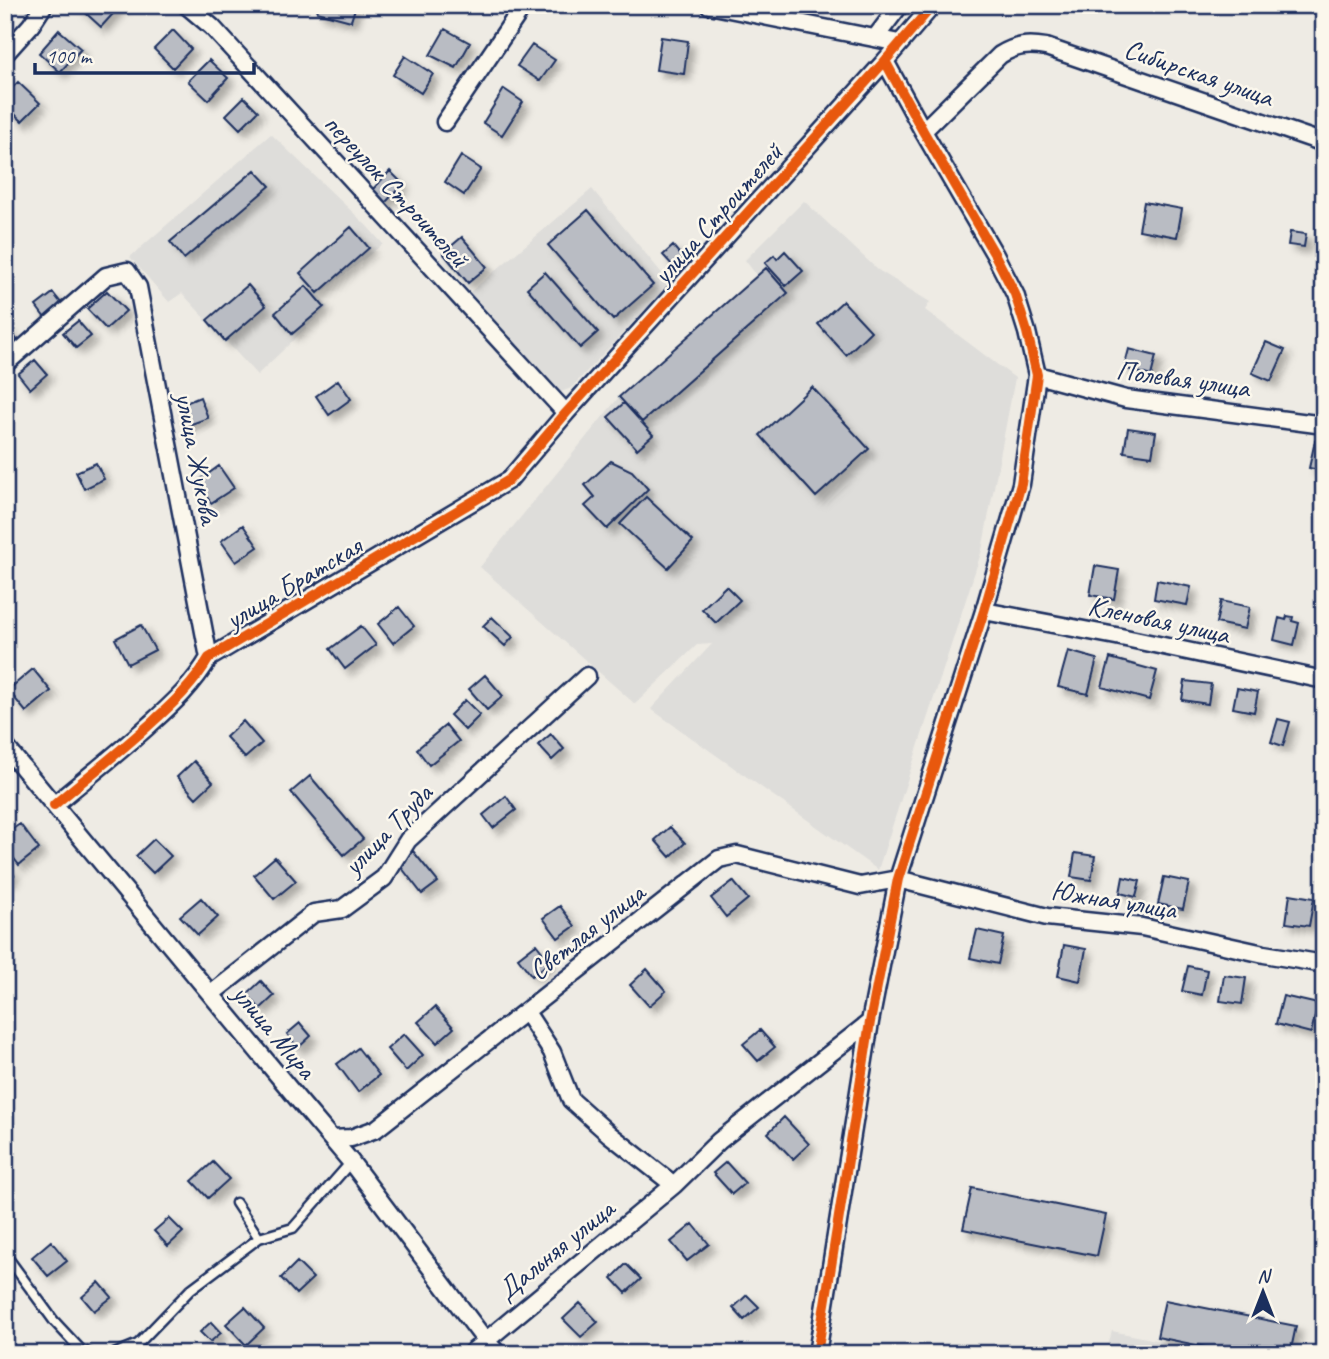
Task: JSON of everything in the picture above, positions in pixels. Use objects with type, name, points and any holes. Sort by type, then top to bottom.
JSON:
[{"type":"street","points":[[5,54],[31,25],[44,5]]},
{"type":"street","name":"переулок Строителей","points":[[186,5],[212,27],[566,413]]},
{"type":"street","points":[[446,122],[524,5]]},
{"type":"street","points":[[709,5],[900,43]]},
{"type":"street","points":[[875,38],[900,5]]},
{"type":"street","name":"улица Строителей","points":[[566,413],[933,5]]},
{"type":"street","name":"Сибирская улица","points":[[923,131],[1000,55],[1013,47],[1030,44],[1046,47],[1324,144]]},
{"type":"street","points":[[817,1354],[870,1022],[898,879],[984,611],[1021,484],[1037,375],[1015,294],[885,61]]},
{"type":"street","name":"улица Жукова","points":[[5,364],[106,276],[127,271],[138,287],[209,658]]},
{"type":"street","name":"Полевая улица","points":[[1037,375],[1126,400],[1324,425]]},
{"type":"street","name":"улица Братская","points":[[54,805],[178,699],[198,677],[209,658],[509,480],[566,413]]},
{"type":"street","name":"Кленовая улица","points":[[984,611],[1324,680]]},
{"type":"street","name":"улица Труда","points":[[211,994],[314,913],[342,909],[384,878],[408,840],[587,676]]},
{"type":"street","name":"улица Мира","points":[[5,746],[333,1139],[498,1354]]},
{"type":"street","name":"Светлая улица","points":[[333,1139],[351,1138],[376,1129],[719,859],[737,855],[860,886],[898,879]]},
{"type":"street","name":"Южная улица","points":[[898,879],[1046,917],[1142,927],[1264,954],[1324,964]]},
{"type":"street","points":[[526,1012],[552,1052],[571,1100],[674,1185]]},
{"type":"street","name":"Дальняя улица","points":[[470,1354],[674,1185],[719,1141],[870,1022]]},
{"type":"lane","points":[[114,1354],[138,1344],[191,1289],[260,1238],[293,1228],[351,1162]]},
{"type":"lane","points":[[236,1203],[260,1238]]},
{"type":"lane","points":[[5,1254],[54,1321],[81,1350],[91,1354]]},
{"type":"shaded area","points":[[271,134],[383,244],[319,295],[328,307],[257,375],[182,293],[169,302],[130,257]]},
{"type":"shaded area","points":[[592,189],[670,283],[571,388],[561,392],[551,389],[469,293]]},
{"type":"shaded area","points":[[804,201],[878,270],[930,302],[925,310],[1015,378],[982,550],[878,870],[651,709],[712,644],[697,645],[635,704],[480,567],[619,397],[757,276],[745,260]]},
{"type":"shaded area","points":[[1112,1331],[1225,1354],[1106,1354]]},
{"type":"building","points":[[79,5],[121,5],[101,27]]},
{"type":"building","points":[[319,5],[356,5],[351,21],[317,12]]},
{"type":"building","points":[[445,29],[470,43],[456,68],[430,55]]},
{"type":"building","points":[[59,30],[81,49],[60,72],[39,53]]},
{"type":"building","points":[[173,30],[191,49],[173,68],[154,49]]},
{"type":"building","points":[[661,37],[688,41],[684,74],[656,70]]},
{"type":"building","points":[[532,45],[555,60],[540,81],[517,66]]},
{"type":"building","points":[[405,56],[433,74],[421,93],[393,75]]},
{"type":"building","points":[[209,60],[228,78],[208,100],[188,81]]},
{"type":"building","points":[[18,82],[40,103],[22,121],[5,105],[5,95]]},
{"type":"building","points":[[504,89],[523,102],[502,135],[483,123]]},
{"type":"building","points":[[244,97],[258,111],[240,129],[226,115]]},
{"type":"building","points":[[461,156],[481,169],[464,195],[445,182]]},
{"type":"building","points":[[255,170],[270,186],[184,259],[170,242]]},
{"type":"building","points":[[390,171],[403,184],[384,204],[371,191]]},
{"type":"building","points":[[1144,202],[1182,209],[1177,237],[1139,230]]},
{"type":"building","points":[[588,210],[653,285],[613,320],[548,245]]},
{"type":"building","points":[[351,227],[369,248],[318,293],[300,273]]},
{"type":"building","points":[[1290,232],[1306,234],[1304,247],[1288,245]]},
{"type":"building","points":[[462,237],[487,267],[468,283],[443,253]]},
{"type":"building","points":[[673,246],[683,258],[673,266],[663,255]]},
{"type":"building","points":[[785,251],[803,271],[786,286],[765,263],[774,255],[777,259]]},
{"type":"building","points":[[766,268],[788,293],[642,422],[619,397]]},
{"type":"building","points":[[545,272],[598,332],[580,348],[527,288]]},
{"type":"building","points":[[248,285],[266,306],[225,341],[207,320]]},
{"type":"building","points":[[306,286],[324,307],[292,334],[275,313]]},
{"type":"building","points":[[107,291],[126,311],[106,329],[87,309]]},
{"type":"building","points":[[53,293],[62,304],[45,318],[36,306]]},
{"type":"building","points":[[843,301],[871,331],[846,355],[818,324]]},
{"type":"building","points":[[78,321],[91,336],[76,348],[63,333]]},
{"type":"building","points":[[5,325],[19,342],[5,353]]},
{"type":"building","points":[[1266,342],[1285,350],[1271,381],[1252,373]]},
{"type":"building","points":[[1129,349],[1156,356],[1151,376],[1124,368]]},
{"type":"building","points":[[35,360],[47,374],[30,389],[18,374]]},
{"type":"building","points":[[338,380],[351,399],[329,415],[316,396]]},
{"type":"building","points":[[812,387],[869,449],[816,497],[760,435]]},
{"type":"building","points":[[200,397],[208,418],[186,426],[178,406]]},
{"type":"building","points":[[624,403],[653,435],[637,449],[608,417]]},
{"type":"building","points":[[1128,428],[1156,432],[1152,456],[1124,452]]},
{"type":"building","points":[[1315,441],[1324,443],[1324,471],[1309,468]]},
{"type":"building","points":[[611,461],[632,471],[648,489],[607,529],[585,506],[595,497],[585,485]]},
{"type":"building","points":[[96,463],[104,479],[84,489],[76,472]]},
{"type":"building","points":[[219,466],[234,488],[211,503],[197,482]]},
{"type":"building","points":[[646,497],[693,541],[668,568],[620,524]]},
{"type":"building","points":[[243,525],[258,547],[236,562],[221,541]]},
{"type":"building","points":[[1095,566],[1119,570],[1114,599],[1090,595]]},
{"type":"building","points":[[1157,580],[1191,587],[1187,605],[1154,599]]},
{"type":"building","points":[[726,586],[740,600],[716,623],[702,609]]},
{"type":"building","points":[[1221,601],[1250,607],[1245,629],[1216,623]]},
{"type":"building","points":[[399,607],[414,626],[393,643],[378,624]]},
{"type":"building","points":[[1287,616],[1293,617],[1292,621],[1299,623],[1294,645],[1274,640],[1279,618],[1286,620]]},
{"type":"building","points":[[492,617],[513,637],[505,646],[483,626]]},
{"type":"building","points":[[141,625],[155,650],[128,664],[115,639]]},
{"type":"building","points":[[361,626],[376,645],[345,669],[330,649]]},
{"type":"building","points":[[1068,651],[1097,659],[1088,694],[1058,687]]},
{"type":"building","points":[[1110,658],[1157,671],[1149,700],[1102,687]]},
{"type":"building","points":[[33,669],[51,691],[26,712],[8,690]]},
{"type":"building","points":[[485,675],[503,696],[487,710],[469,689]]},
{"type":"building","points":[[1185,681],[1211,684],[1208,704],[1182,700]]},
{"type":"building","points":[[1237,688],[1258,692],[1254,712],[1233,708]]},
{"type":"building","points":[[465,700],[480,715],[465,730],[450,715]]},
{"type":"building","points":[[1278,719],[1290,722],[1283,746],[1271,742]]},
{"type":"building","points":[[243,721],[262,743],[245,758],[226,737]]},
{"type":"building","points":[[446,725],[459,741],[429,765],[417,749]]},
{"type":"building","points":[[551,734],[564,749],[552,760],[538,745]]},
{"type":"building","points":[[194,761],[213,782],[196,798],[177,777]]},
{"type":"building","points":[[310,776],[363,839],[344,855],[291,792]]},
{"type":"building","points":[[506,796],[516,810],[493,828],[483,815]]},
{"type":"building","points":[[20,824],[39,849],[19,865],[5,847],[5,834]]},
{"type":"building","points":[[670,827],[685,843],[670,857],[655,840]]},
{"type":"building","points":[[154,839],[171,856],[153,873],[136,856]]},
{"type":"building","points":[[413,851],[438,882],[422,894],[398,863]]},
{"type":"building","points":[[1075,853],[1095,856],[1091,880],[1071,877]]},
{"type":"building","points":[[275,857],[296,881],[274,899],[254,875]]},
{"type":"building","points":[[5,863],[14,875],[5,881]]},
{"type":"building","points":[[1123,877],[1140,881],[1136,897],[1120,893]]},
{"type":"building","points":[[1164,877],[1189,882],[1183,909],[1158,904]]},
{"type":"building","points":[[733,881],[748,899],[726,917],[711,898]]},
{"type":"building","points":[[1290,894],[1314,898],[1309,926],[1286,923]]},
{"type":"building","points":[[201,898],[218,917],[198,935],[180,916]]},
{"type":"building","points":[[560,906],[575,926],[558,938],[543,918]]},
{"type":"building","points":[[977,930],[1004,936],[998,964],[970,958]]},
{"type":"building","points":[[536,944],[550,962],[532,976],[518,958]]},
{"type":"building","points":[[1064,945],[1086,949],[1080,981],[1058,976]]},
{"type":"building","points":[[1188,966],[1207,970],[1202,995],[1182,991]]},
{"type":"building","points":[[647,969],[666,991],[649,1006],[630,985]]},
{"type":"building","points":[[1224,975],[1246,978],[1242,1004],[1220,1001]]},
{"type":"building","points":[[261,981],[274,996],[260,1009],[247,994]]},
{"type":"building","points":[[1283,996],[1318,1004],[1311,1033],[1276,1024]]},
{"type":"building","points":[[435,1007],[454,1028],[437,1043],[418,1022]]},
{"type":"building","points":[[300,1023],[311,1036],[298,1048],[287,1034]]},
{"type":"building","points":[[760,1030],[775,1047],[758,1061],[743,1044]]},
{"type":"building","points":[[404,1034],[423,1055],[406,1071],[387,1049]]},
{"type":"building","points":[[358,1048],[379,1075],[358,1092],[337,1064]]},
{"type":"building","points":[[784,1117],[809,1144],[793,1159],[768,1133]]},
{"type":"building","points":[[213,1162],[229,1179],[208,1198],[192,1181]]},
{"type":"building","points":[[726,1162],[745,1183],[732,1194],[713,1173]]},
{"type":"building","points":[[972,1188],[1106,1215],[1097,1256],[963,1229]]},
{"type":"building","points":[[169,1218],[183,1232],[168,1246],[154,1231]]},
{"type":"building","points":[[693,1224],[709,1244],[687,1261],[671,1242]]},
{"type":"building","points":[[51,1241],[67,1261],[48,1276],[32,1257]]},
{"type":"building","points":[[297,1262],[313,1278],[296,1294],[281,1278]]},
{"type":"building","points":[[626,1264],[641,1279],[626,1293],[612,1278]]},
{"type":"building","points":[[99,1282],[112,1297],[94,1311],[82,1297]]},
{"type":"building","points":[[747,1295],[759,1307],[744,1320],[733,1308]]},
{"type":"building","points":[[1165,1300],[1296,1326],[1290,1354],[1240,1354],[1157,1337]]},
{"type":"building","points":[[580,1303],[598,1322],[581,1337],[563,1319]]},
{"type":"building","points":[[245,1307],[264,1328],[246,1345],[226,1324]]},
{"type":"building","points":[[211,1322],[221,1333],[210,1342],[200,1332]]},
{"type":"cycle path","points":[[54,805],[164,711],[188,687],[209,658],[509,480],[933,5]]},
{"type":"cycle path","points":[[817,1354],[870,1022],[898,879],[984,611],[1021,484],[1037,375],[1015,294],[885,61]]}]
